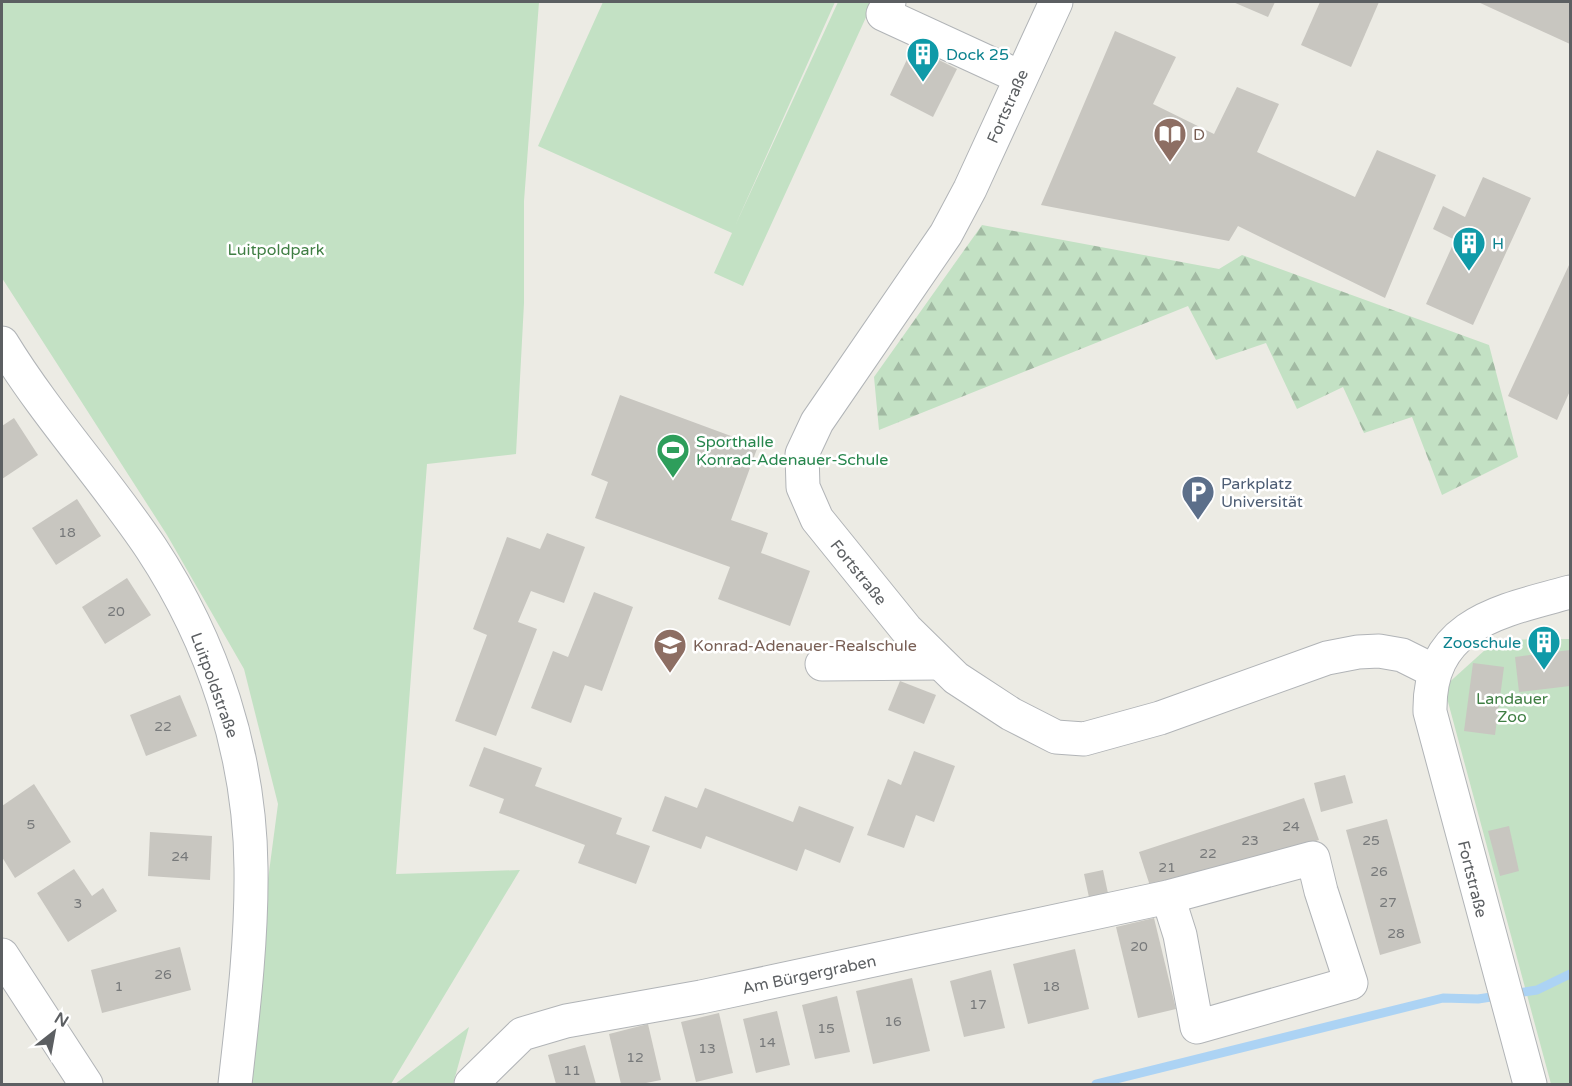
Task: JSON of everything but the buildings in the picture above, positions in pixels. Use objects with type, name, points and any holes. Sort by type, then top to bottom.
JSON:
[{"type":"street","points":[[889,2],[883,14],[1020,77]]},
{"type":"street","name":"Fortstraße","points":[[1056,2],[970,189],[946,234],[817,422],[802,454],[803,487],[817,519],[906,629],[956,678],[1032,726],[1056,737],[1084,739],[1160,718],[1327,658],[1358,652],[1379,651],[1402,656],[1434,671]]},
{"type":"street","name":"Luitpoldstraße","points":[[2,343],[162,566],[184,602],[208,656],[230,715],[246,794],[251,868],[235,1084]]},
{"type":"street","name":"Fortstraße","points":[[1530,1084],[1430,711],[1430,690],[1434,671],[1452,642],[1474,622],[1570,592]]},
{"type":"street","points":[[822,664],[940,663]]},
{"type":"street","name":"Am Bürgergraben","points":[[471,1084],[522,1034],[566,1021],[701,997],[1168,897],[1313,858],[1321,891],[1352,983],[1197,1027],[1180,935],[1168,897]]},
{"type":"street","points":[[2,955],[86,1084]]},
{"type":"green space","name":"Luitpoldpark","points":[[2,2],[539,2],[524,201],[524,303],[516,454],[427,464],[396,874],[520,870],[391,1084],[241,1084],[278,804],[244,669],[167,535],[2,278]]},
{"type":"green space","points":[[603,2],[835,2],[735,226],[838,2],[873,2],[743,286],[714,273],[732,233],[538,146]]},
{"type":"green space","points":[[982,225],[1219,269],[1242,255],[1489,345],[1518,457],[1442,495],[1412,417],[1364,433],[1343,387],[1297,409],[1266,343],[1216,360],[1188,306],[879,430],[874,377]]},
{"type":"green space","name":"Landauer Zoo","points":[[1570,639],[1570,1084],[1551,1084],[1444,687],[1496,640]]},
{"type":"green space","points":[[469,1027],[453,1084],[395,1084]]},
{"type":"waterway","points":[[1096,1084],[1443,998],[1478,999],[1537,990],[1570,974]]},
{"type":"place","name":"Dock 25","points":[[923,83]]},
{"type":"place","name":"D","points":[[1170,163]]},
{"type":"place","name":"H","points":[[1469,272]]},
{"type":"place","name":"Sporthalle Konrad-Adenauer-Schule","points":[[673,479]]},
{"type":"place","name":"Parkplatz Universität","points":[[1198,521]]},
{"type":"place","name":"Zooschule","points":[[1544,671]]},
{"type":"place","name":"Konrad-Adenauer-Realschule","points":[[670,674]]}]
